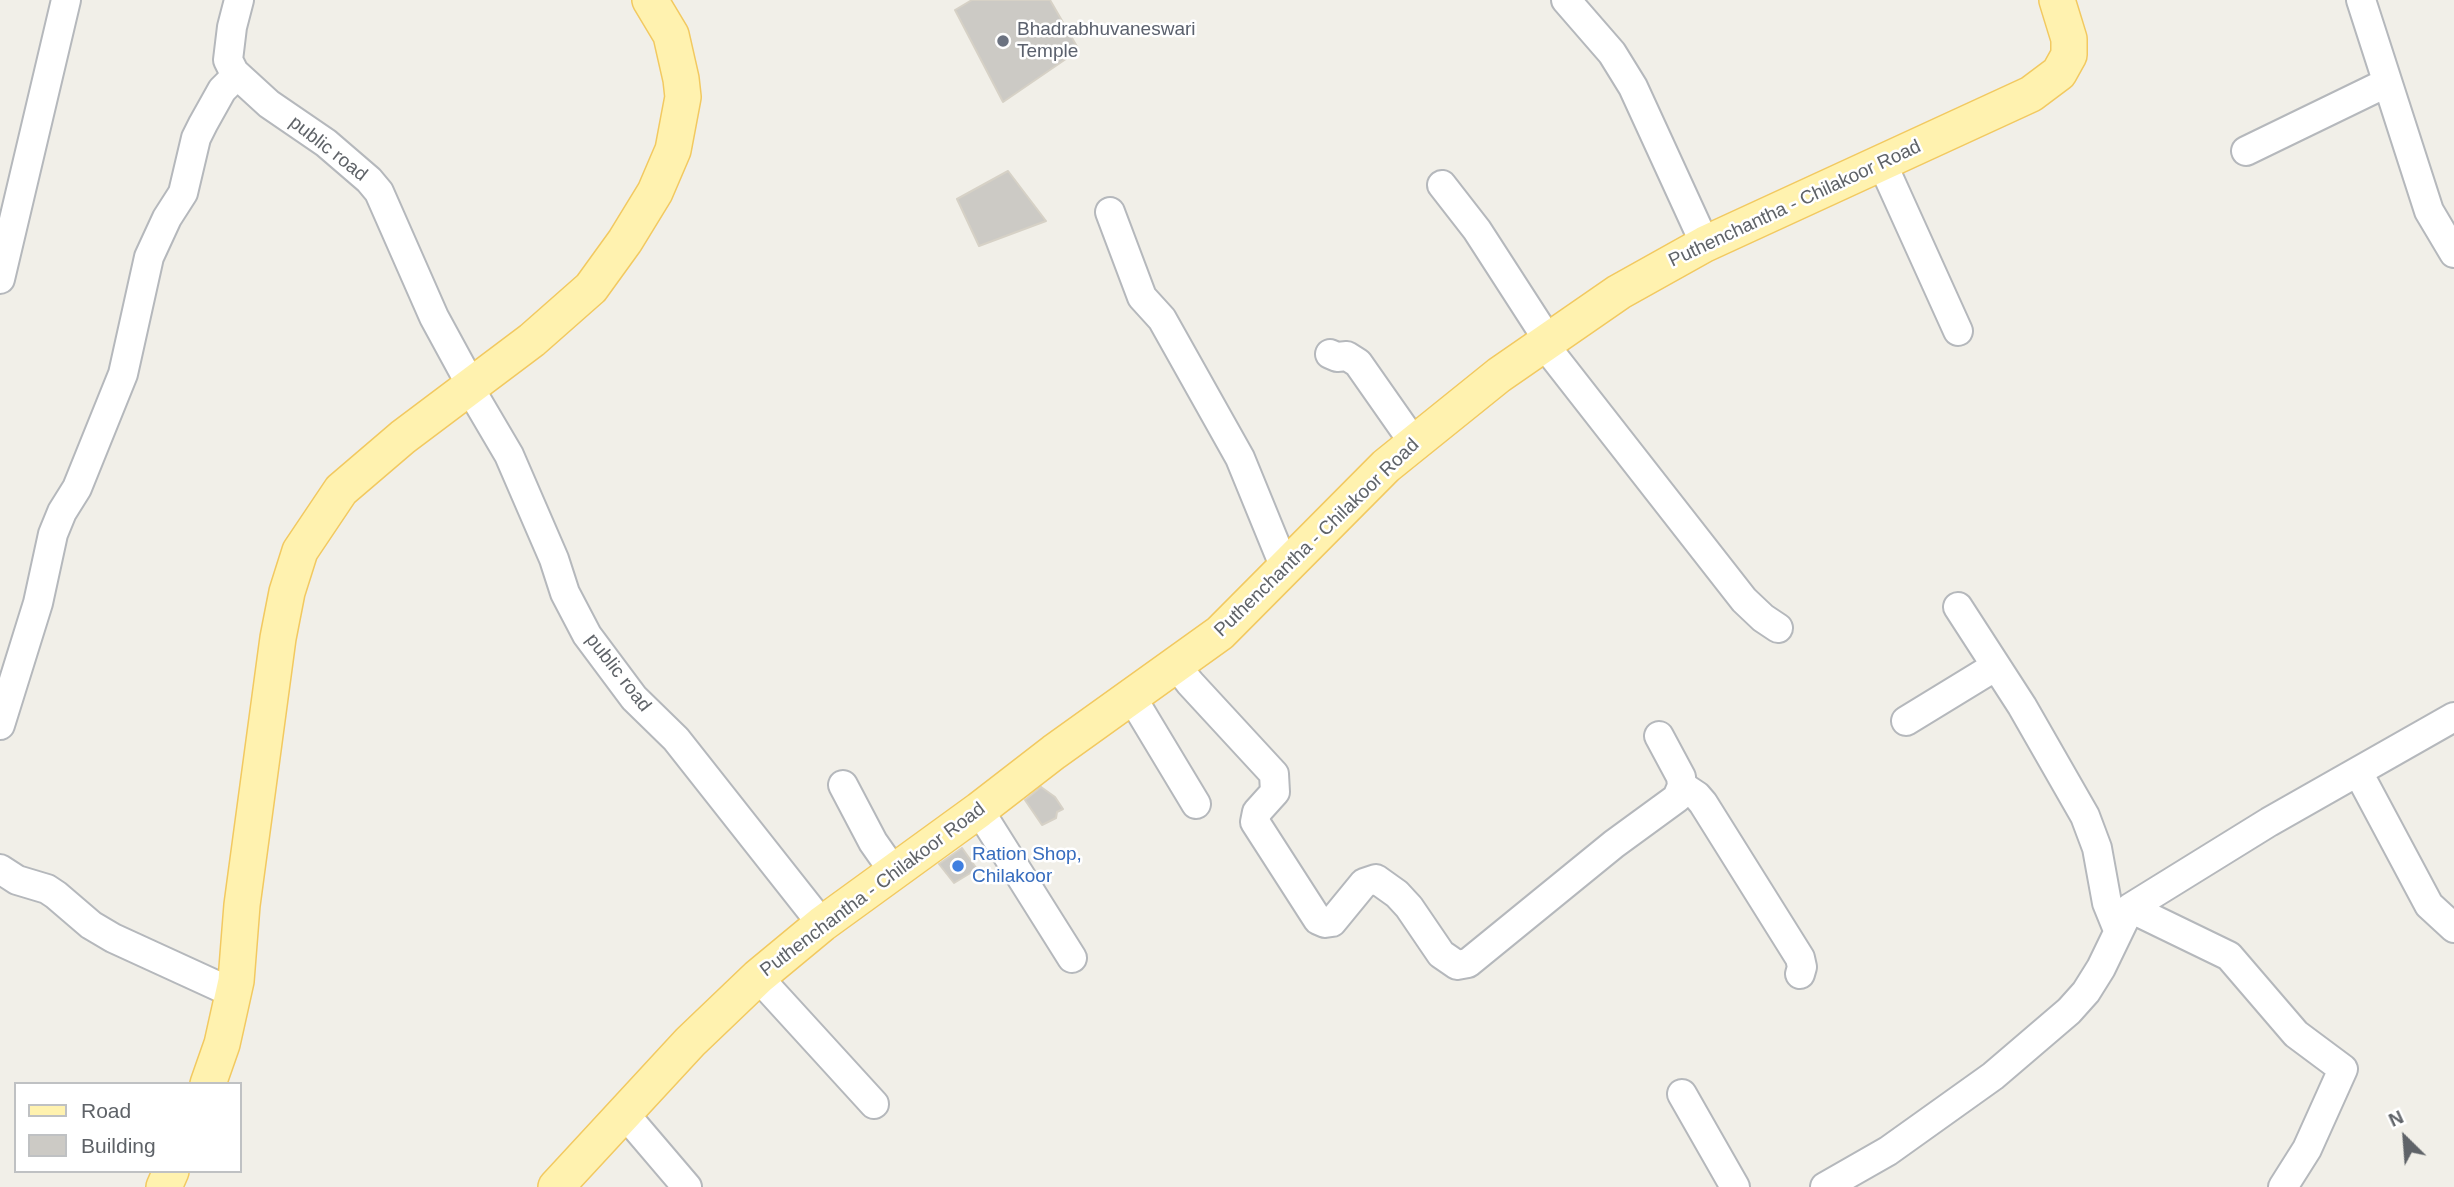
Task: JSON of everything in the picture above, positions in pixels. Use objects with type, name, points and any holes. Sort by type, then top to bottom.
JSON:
[{"type":"main road","points":[[209,1082],[222,1044],[233,993],[242,905],[278,638],[287,592],[300,551],[341,491],[370,464],[532,340],[591,288],[625,241],[655,192],[673,150],[682,97],[681,79],[671,36],[650,0]]},
{"type":"main road","name":"Puthenchantha - Chilakoor Road","points":[[556,1187],[690,1042],[758,977],[822,924],[1220,633],[1385,467],[1499,375],[1619,292],[1705,244],[2031,94],[2059,73],[2069,55],[2069,39],[2057,0]]},
{"type":"street","points":[[0,279],[66,0]]},
{"type":"street","points":[[0,725],[38,603],[53,534],[62,512],[77,488],[123,374],[149,257],[167,218],[183,193],[203,124],[222,90],[237,75],[228,60],[239,0]]},
{"type":"street","points":[[1566,0],[1612,53],[1633,87],[1705,244]]},
{"type":"street","points":[[2361,0],[2429,211],[2454,253]]},
{"type":"street","name":"public road","points":[[237,75],[269,104],[326,142],[379,192],[434,317],[509,455],[554,559],[565,593],[587,635],[634,698],[676,739],[822,924]]},
{"type":"street","points":[[2246,151],[2380,86]]},
{"type":"street","points":[[1882,163],[1958,331]]},
{"type":"street","points":[[1442,185],[1482,237],[1546,341],[1744,600],[1778,628]]},
{"type":"street","points":[[1110,212],[1142,297],[1162,319],[1240,458],[1285,568]]},
{"type":"street","points":[[1330,354],[1337,357],[1347,356],[1358,363],[1414,443]]},
{"type":"street","points":[[1958,607],[2048,749],[2085,816],[2097,848],[2107,903],[2124,919],[2230,956],[2296,1034],[2343,1069],[2307,1149],[2283,1187]]},
{"type":"street","points":[[1176,665],[1189,683],[1274,774],[1275,792],[1257,812],[1255,822],[1320,921],[1332,922],[1364,883],[1376,879],[1397,894],[1441,954],[1457,965],[1468,963],[1614,844],[1674,800],[1682,786],[1679,773],[1659,736]]},
{"type":"street","points":[[1906,721],[1996,666]]},
{"type":"street","points":[[1131,696],[1196,804]]},
{"type":"street","points":[[1825,1187],[1888,1151],[1982,1084],[2069,1011],[2086,992],[2101,968],[2124,919],[2269,822],[2454,717]]},
{"type":"street","points":[[2358,772],[2428,905],[2454,928]]},
{"type":"street","points":[[843,785],[873,842],[894,872]]},
{"type":"street","points":[[1682,786],[1698,796],[1703,803],[1800,958],[1800,974]]},
{"type":"street","points":[[979,810],[1072,958]]},
{"type":"street","points":[[0,869],[17,880],[56,895],[91,925],[113,939],[233,993]]},
{"type":"street","points":[[758,977],[874,1104]]},
{"type":"street","points":[[1682,1094],[1735,1187]]},
{"type":"street","points":[[623,1112],[687,1187]]},
{"type":"building","points":[[972,0],[1050,0],[1079,50],[1003,102],[955,10]]},
{"type":"building","points":[[1008,171],[1046,221],[979,246],[957,199]]},
{"type":"building","points":[[1041,787],[1055,797],[1063,809],[1057,812],[1056,818],[1042,825],[1025,800]]},
{"type":"building","name":"Ration Shop, Chilakoor","points":[[962,848],[977,869],[954,883],[939,864]]},
{"type":"place","name":"Bhadrabhuvaneswari Temple","points":[[1003,41]]},
{"type":"place","name":"Ration Shop, Chilakoor","points":[[958,866]]}]
